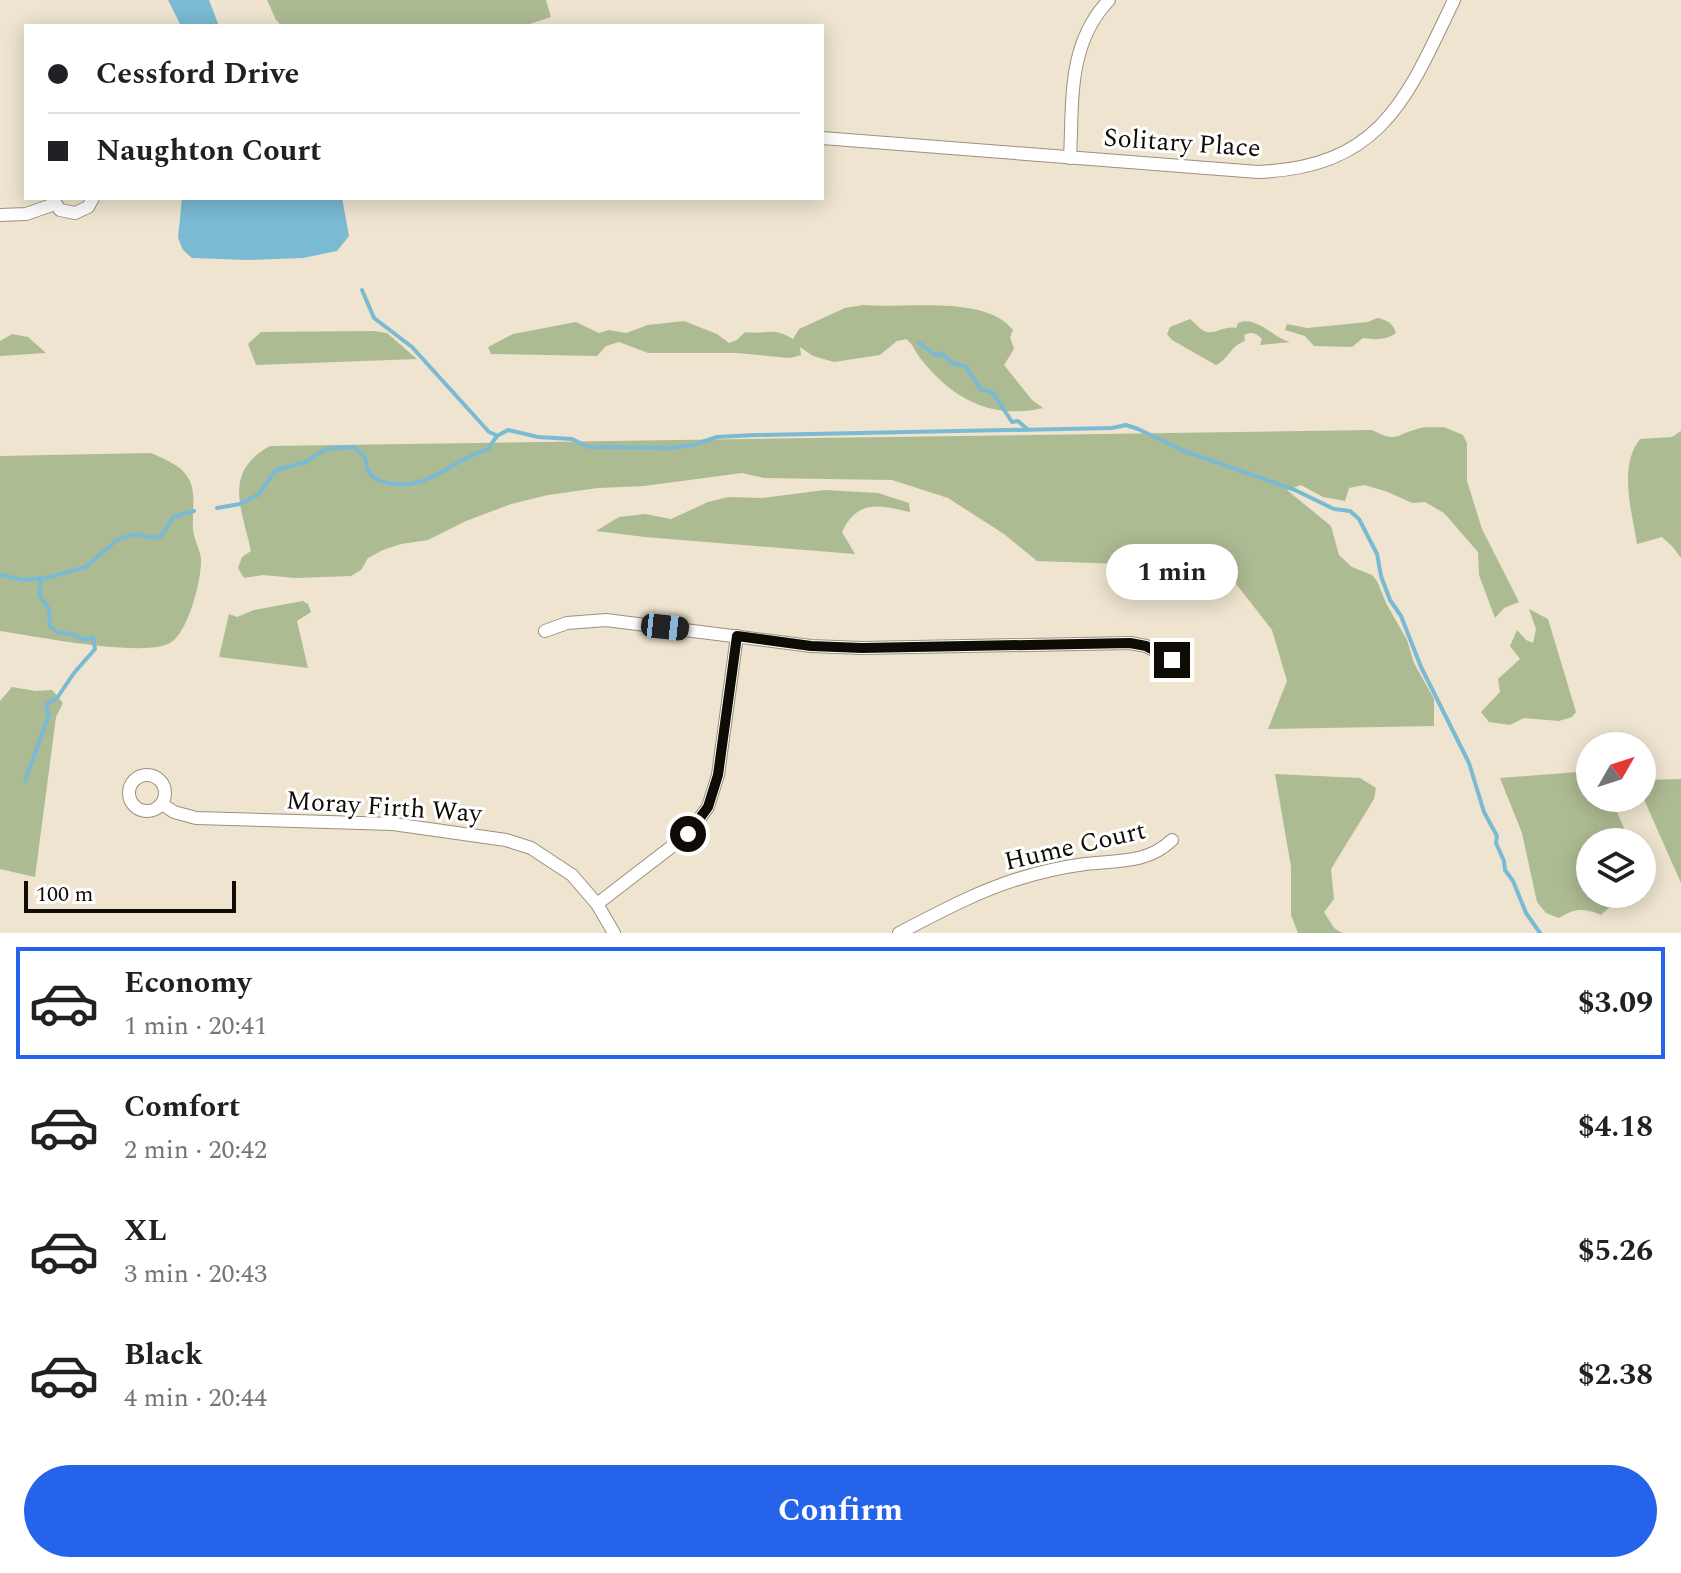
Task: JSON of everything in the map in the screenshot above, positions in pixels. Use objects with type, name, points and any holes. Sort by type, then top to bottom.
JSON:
[{"type":"street","points":[[1070,158],[1074,70],[1088,26],[1109,0]]},
{"type":"street","name":"Solitary Place","points":[[824,138],[1258,172],[1303,167],[1327,160],[1366,139],[1400,105],[1413,85],[1454,0]]},
{"type":"street","points":[[0,215],[36,212],[54,201],[60,210],[75,213],[88,207],[92,200]]},
{"type":"street","points":[[545,631],[567,623],[606,620],[811,646],[862,648],[1130,643],[1146,646],[1172,660]]},
{"type":"street","points":[[597,904],[688,834],[708,807],[718,775],[737,636]]},
{"type":"street","name":"Moray Firth Way","points":[[162,804],[174,812],[196,818],[393,824],[506,840],[531,848],[572,875],[597,904],[614,933]]},
{"type":"street","name":"Hume Court","points":[[899,933],[971,897],[1019,879],[1085,864],[1139,860],[1152,855],[1172,840]]},
{"type":"green space","points":[[267,0],[546,0],[551,17],[530,24],[280,24]]},
{"type":"green space","points":[[863,305],[964,307],[984,311],[1000,319],[1013,330],[1010,337],[1014,349],[1004,365],[1032,400],[1043,408],[1007,411],[974,403],[933,373],[906,339],[897,341],[880,355],[834,362],[813,356],[800,347],[801,355],[790,358],[736,353],[648,353],[619,342],[606,346],[597,356],[491,354],[488,347],[513,334],[576,322],[599,333],[609,330],[626,333],[648,325],[684,321],[717,334],[729,343],[745,332],[774,332],[793,339],[799,329],[845,308]]},
{"type":"green space","points":[[1377,318],[1389,322],[1396,333],[1380,339],[1363,338],[1352,347],[1314,346],[1305,336],[1285,330],[1287,324],[1307,328],[1368,322]]},
{"type":"green space","points":[[1190,319],[1209,332],[1251,322],[1290,342],[1260,345],[1260,337],[1254,333],[1247,334],[1244,335],[1245,341],[1216,365],[1167,334],[1170,327]]},
{"type":"green space","points":[[261,332],[387,333],[417,359],[256,365],[248,344]]},
{"type":"green space","points":[[12,334],[28,337],[46,353],[0,356],[0,341]]},
{"type":"green space","points":[[1444,427],[1463,435],[1467,443],[1467,481],[1482,529],[1519,602],[1504,608],[1495,618],[1479,575],[1478,552],[1444,513],[1425,502],[1412,503],[1364,485],[1349,488],[1345,501],[1323,497],[1301,485],[1287,490],[1331,526],[1339,555],[1352,567],[1372,575],[1377,581],[1434,699],[1434,726],[1268,729],[1287,681],[1272,630],[1230,576],[1149,565],[1037,561],[1004,534],[948,498],[892,480],[764,478],[742,473],[644,486],[598,488],[511,504],[428,540],[383,550],[368,558],[361,570],[351,576],[295,578],[263,575],[244,578],[238,568],[242,557],[251,551],[240,506],[241,480],[255,456],[270,446],[1372,430],[1391,437],[1420,428]]},
{"type":"green space","points":[[1681,431],[1681,558],[1662,537],[1637,544],[1628,476],[1633,450],[1640,439],[1672,437]]},
{"type":"green space","points":[[151,453],[183,471],[193,492],[193,529],[201,568],[193,605],[177,637],[157,647],[137,648],[0,631],[0,456]]},
{"type":"green space","points":[[825,490],[878,493],[909,503],[910,512],[870,507],[855,514],[842,532],[855,554],[596,531],[619,517],[645,514],[671,519],[708,502],[728,497],[762,498]]},
{"type":"green space","points":[[303,601],[311,612],[297,621],[308,668],[219,657],[229,614],[237,617],[254,610]]},
{"type":"green space","points":[[1529,609],[1548,619],[1576,712],[1572,717],[1559,721],[1524,718],[1510,725],[1489,722],[1481,712],[1500,692],[1498,679],[1520,659],[1510,646],[1517,630],[1533,643],[1536,629]]},
{"type":"green space","points":[[12,687],[52,690],[63,703],[56,717],[35,877],[0,869],[0,701]]},
{"type":"green space","points":[[1576,772],[1576,812],[1617,812],[1624,828],[1576,828],[1576,908],[1609,908],[1601,915],[1580,910],[1559,918],[1546,913],[1537,902],[1522,833],[1500,778]]},
{"type":"green space","points":[[1275,774],[1360,778],[1376,788],[1374,799],[1331,869],[1334,899],[1324,912],[1334,928],[1342,933],[1298,933],[1291,915],[1291,867]]},
{"type":"green space","points":[[1681,779],[1681,883],[1650,812],[1656,812],[1656,780]]},
{"type":"water","points":[[168,0],[209,0],[218,24],[180,24]]},
{"type":"water","points":[[182,200],[342,200],[349,236],[337,251],[303,258],[247,260],[192,258],[183,250],[178,238]]},
{"type":"waterway","points":[[362,290],[374,318],[412,347],[489,432],[496,435]]},
{"type":"waterway","points":[[919,343],[937,356],[941,353],[952,363],[965,366],[981,389],[993,393],[1012,422],[1018,421],[1027,429]]},
{"type":"waterway","points":[[217,508],[240,504],[258,495],[276,470],[306,462],[326,449],[354,447],[365,457],[374,477],[402,485],[428,479],[488,449],[497,436],[508,430],[538,437],[572,439],[588,447],[670,448],[717,437],[756,435],[1112,428],[1126,425],[1184,451],[1295,490],[1334,509],[1350,511],[1359,519],[1377,554],[1390,600],[1401,616],[1421,667],[1469,763],[1484,812],[1497,836],[1496,843],[1505,870],[1526,913],[1540,933]]},
{"type":"waterway","points":[[0,575],[24,580],[86,567],[118,539],[137,534],[154,538],[161,536],[173,517],[194,511]]},
{"type":"waterway","points":[[25,781],[49,715],[46,708],[48,703],[57,698],[95,649],[93,637],[83,640],[50,626],[49,609],[39,595],[41,579]]},
{"type":"route","points":[[688,834],[698,823],[714,793],[737,636],[811,646],[862,648],[1130,643],[1146,646],[1172,660]]}]
